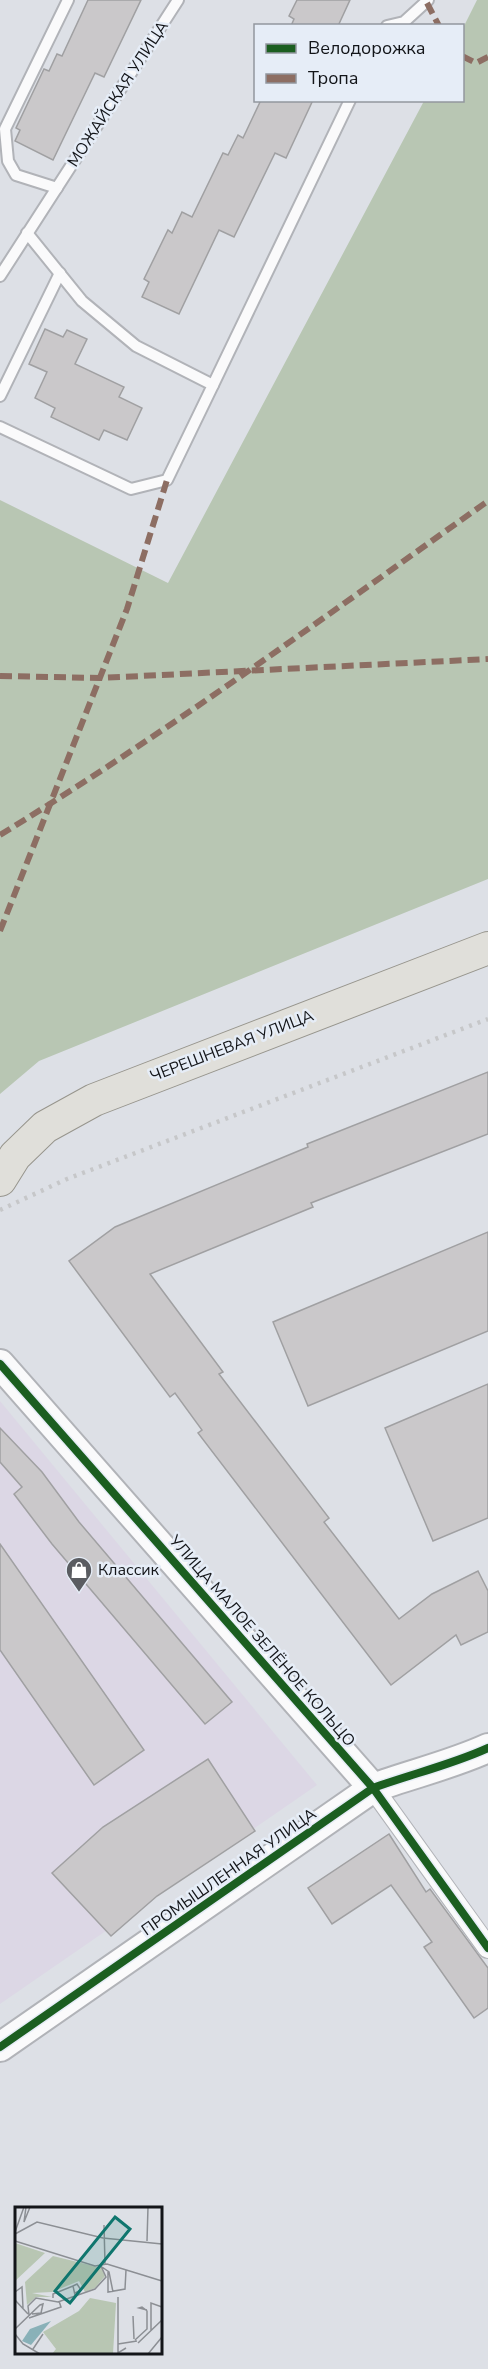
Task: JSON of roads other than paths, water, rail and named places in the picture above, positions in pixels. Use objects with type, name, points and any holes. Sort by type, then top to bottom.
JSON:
[{"type":"main road","name":"ЧЕРЕШНЕВАЯ УЛИЦА","points":[[0,1180],[15,1156],[45,1127],[94,1100],[488,948]]},
{"type":"street","name":"УЛИЦА МАЛОЕ ЗЕЛЁНОЕ КОЛЬЦО","points":[[0,1364],[373,1788],[488,1948]]},
{"type":"street","name":"ПРОМЫШЛЕННАЯ УЛИЦА","points":[[0,2047],[373,1788],[460,1760],[488,1748]]},
{"type":"lane","points":[[57,188],[16,175],[8,161],[5,129],[68,0]]},
{"type":"lane","name":"МОЖАЙСКАЯ УЛИЦА","points":[[0,276],[178,0]]},
{"type":"lane","points":[[396,24],[405,22],[428,0]]},
{"type":"lane","points":[[0,427],[131,489],[167,480],[349,102]]},
{"type":"lane","points":[[27,233],[82,302],[136,346],[213,385]]},
{"type":"lane","points":[[0,396],[60,273]]},
{"type":"railway","points":[[0,1210],[67,1179],[488,1019]]},
{"type":"place","name":"Классик","points":[[79,1593]]}]
